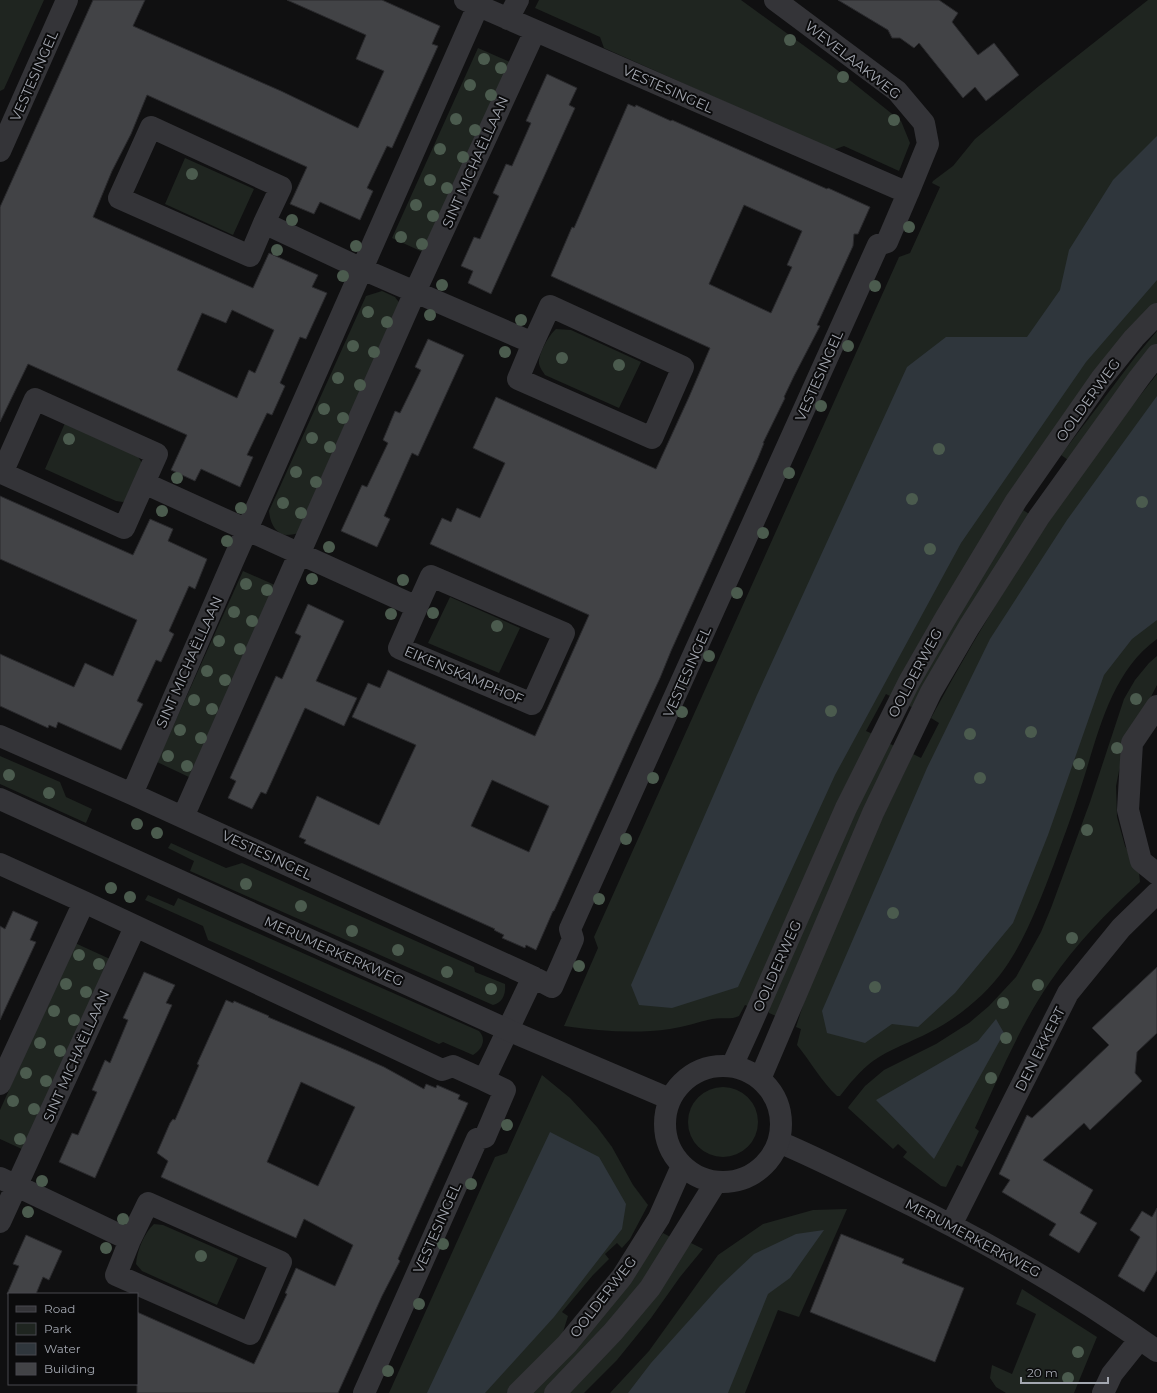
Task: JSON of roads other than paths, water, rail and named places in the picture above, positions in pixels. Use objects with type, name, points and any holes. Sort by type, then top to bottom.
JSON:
[{"type":"street","name":"VESTESINGEL","points":[[0,151],[67,0]]},
{"type":"street","name":"WEVELAAKWEG","points":[[775,0],[897,91],[924,123],[928,144],[908,193]]},
{"type":"street","name":"VESTESINGEL","points":[[0,736],[183,817],[552,987],[573,939],[570,929],[878,245],[887,242],[908,193],[534,31],[513,10],[472,3]]},
{"type":"street","name":"SINT MICHAËLLAAN","points":[[132,794],[362,269],[472,3]]},
{"type":"street","name":"SINT MICHAËLLAAN","points":[[183,817],[415,292],[534,31]]},
{"type":"street","points":[[151,127],[281,187],[264,223],[250,256],[119,198],[151,127]]},
{"type":"street","points":[[264,223],[362,269],[533,343]]},
{"type":"street","points":[[550,306],[683,367],[652,438],[518,379],[533,343],[550,306]]},
{"type":"street","name":"OOLDERWEG","points":[[732,1066],[846,808],[912,676],[1016,501],[1101,379],[1134,338],[1157,314]]},
{"type":"street","name":"OOLDERWEG","points":[[760,1079],[873,813],[931,692],[969,627],[1039,517],[1157,355]]},
{"type":"street","points":[[35,399],[157,454],[144,484],[124,528],[2,473],[35,399]]},
{"type":"street","points":[[144,484],[417,607]]},
{"type":"street","name":"EIKENSKAMPHOF","points":[[431,576],[564,633],[532,704],[399,648],[417,607],[431,576]]},
{"type":"street","points":[[1157,706],[1132,743],[1128,810],[1141,861],[1157,874]]},
{"type":"street","name":"MERUMERKERKWEG","points":[[0,800],[508,1030],[670,1099]]},
{"type":"street","name":"VESTESINGEL","points":[[0,864],[442,1070],[454,1066],[505,1090],[485,1137],[477,1139],[364,1393]]},
{"type":"street","name":"DEN EKKERT","points":[[951,1225],[1068,993],[1121,928],[1157,893]]},
{"type":"street","points":[[0,1084],[84,902]]},
{"type":"street","name":"SINT MICHAËLLAAN","points":[[0,1222],[8,1182],[31,1157],[135,927]]},
{"type":"street","points":[[484,1080],[533,977]]},
{"type":"street","points":[[732,1066],[747,1071],[760,1079],[772,1091],[779,1107],[782,1125],[779,1142],[771,1161],[759,1171],[734,1183],[716,1182],[698,1177],[682,1166],[668,1145],[665,1133],[664,1116],[670,1099],[686,1078],[708,1068],[732,1066]]},
{"type":"street","name":"MERUMERKERKWEG","points":[[779,1142],[815,1158],[951,1225],[1059,1285],[1149,1345]]},
{"type":"street","name":"OOLDERWEG","points":[[518,1393],[567,1344],[622,1277],[659,1218],[682,1166]]},
{"type":"street","points":[[8,1182],[130,1240]]},
{"type":"street","name":"OOLDERWEG","points":[[555,1393],[613,1332],[650,1288],[716,1182]]},
{"type":"street","points":[[148,1203],[281,1262],[250,1334],[116,1275],[130,1240],[148,1203]]},
{"type":"street","points":[[1103,1393],[1112,1374],[1149,1345]]},
{"type":"water","points":[[1157,136],[1157,280],[1086,362],[961,543],[835,775],[738,987],[672,1008],[639,1005],[631,985],[757,695],[907,367],[946,337],[1027,337],[1060,290],[1069,250],[1113,180]]},
{"type":"water","points":[[1157,396],[1157,620],[1132,639],[1104,675],[1048,835],[1013,923],[955,993],[918,1027],[892,1024],[865,1043],[827,1033],[822,1011],[927,768],[990,639],[1067,520]]},
{"type":"water","points":[[996,1019],[1004,1033],[934,1159],[876,1100],[978,1041]]},
{"type":"water","points":[[550,1132],[599,1157],[626,1204],[622,1229],[554,1317],[485,1393],[427,1393]]},
{"type":"water","points":[[824,1230],[790,1278],[768,1294],[728,1393],[628,1393],[651,1363],[720,1286],[754,1254],[796,1234]]}]
